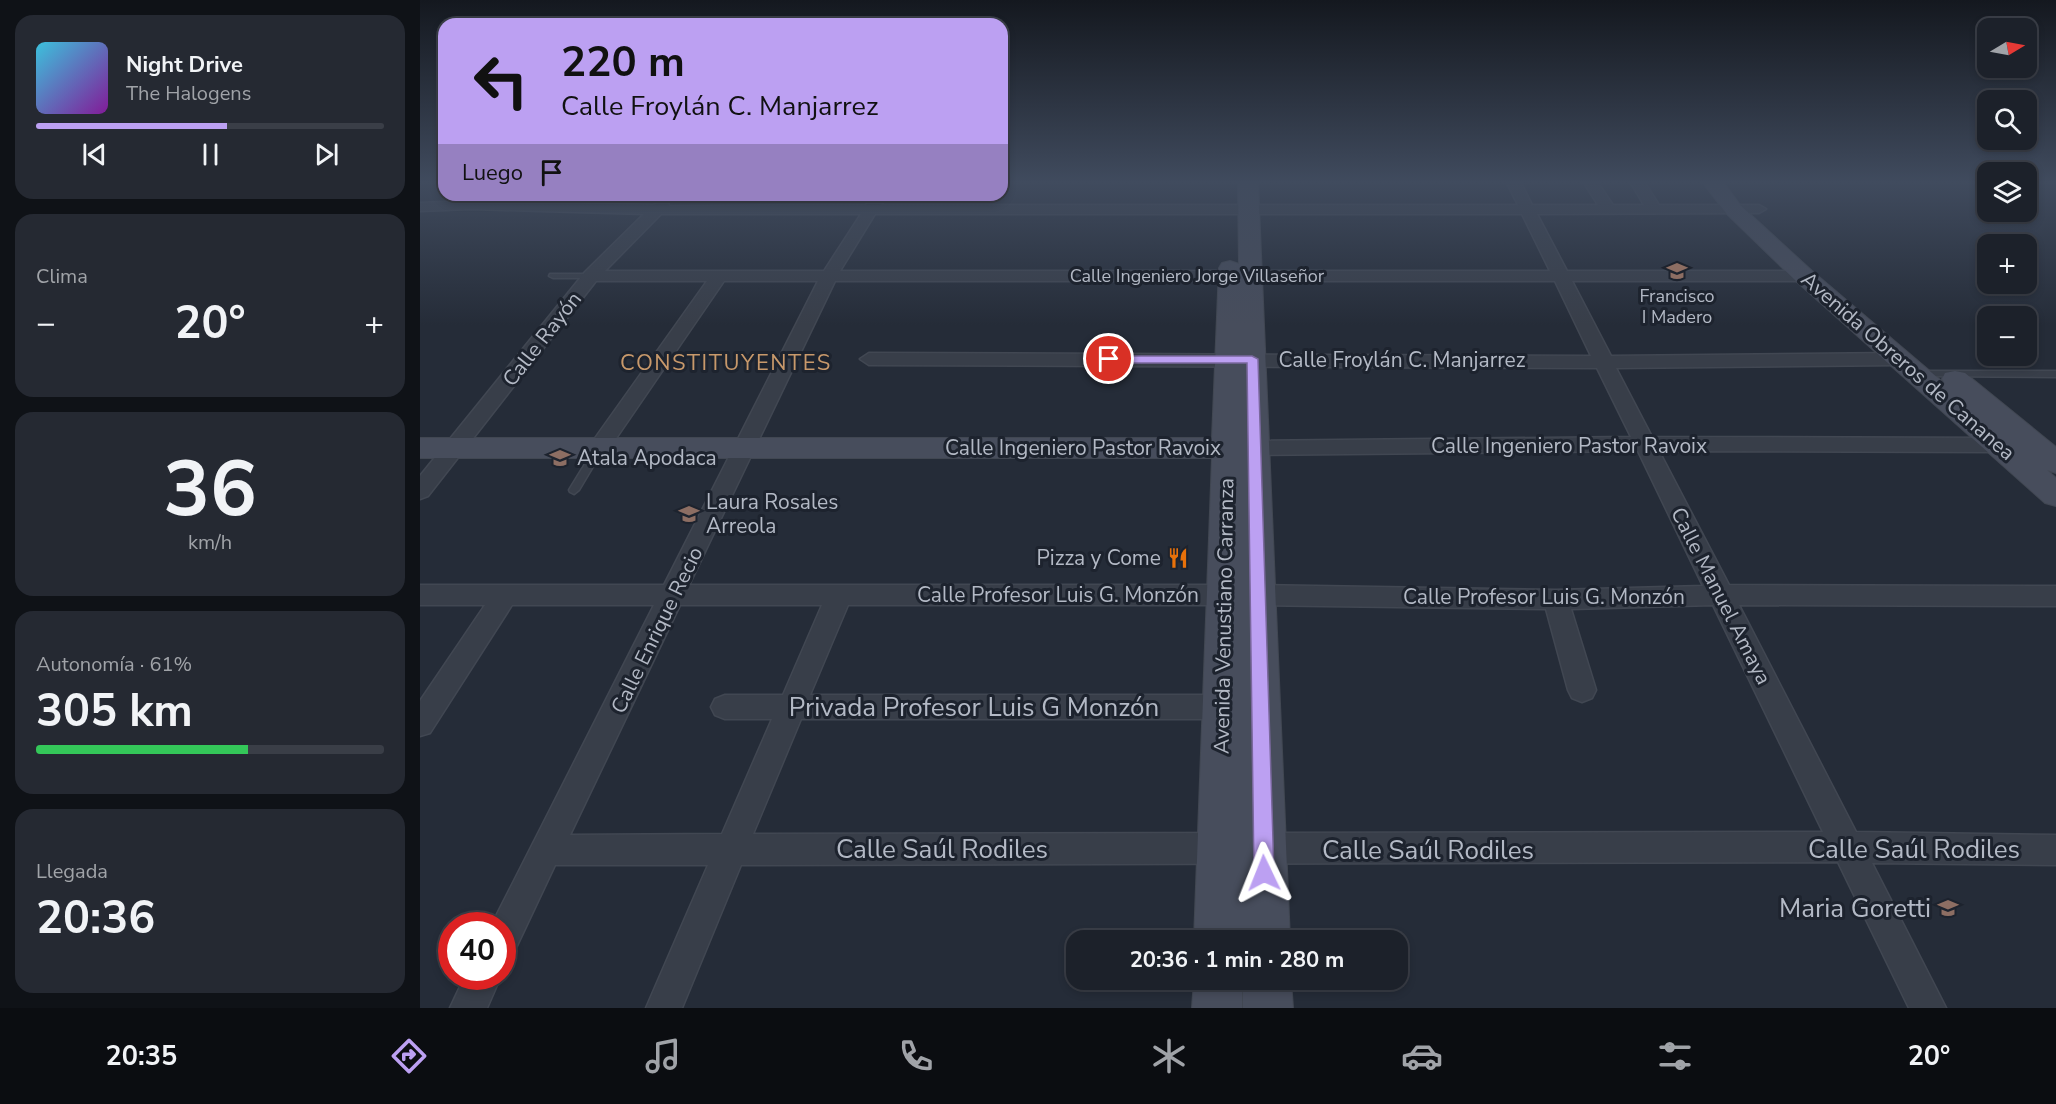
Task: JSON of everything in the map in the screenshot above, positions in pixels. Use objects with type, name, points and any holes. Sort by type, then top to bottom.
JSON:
[{"type":"street","name":"Calle Rayón","points":[[420,491],[457,448],[591,276],[636,230]]},
{"type":"street","name":"Calle Enrique Recio","points":[[516,912],[674,597],[829,276],[858,230]]},
{"type":"street","name":"Avenida Venustiano Carranza","points":[[1240,230],[1241,448],[1257,595],[1266,930]]},
{"type":"street","name":"Calle Manuel Amaya","points":[[1537,230],[1928,1008]]},
{"type":"street","name":"Avenida Obreros de Cananea","points":[[1755,230],[1803,276],[2056,495]]},
{"type":"street","name":"Avenida Obreros de Cananea","points":[[1779,230],[2056,463]]},
{"type":"street","name":"Calle Ingeniero Jorge Villaseñor","points":[[591,276],[1561,278],[1803,276]]},
{"type":"street","points":[[599,448],[719,276]]},
{"type":"street","name":"Calle Froylán C. Manjarrez","points":[[869,359],[1240,359],[1908,366]]},
{"type":"street","name":"Calle Ingeniero Pastor Ravoix","points":[[420,448],[1999,445]]},
{"type":"street","name":"Avenida Venustiano Carranza","points":[[1218,930],[1224,595],[1241,448]]},
{"type":"street","name":"Calle Profesor Luis G. Monzón","points":[[420,595],[674,597],[1257,595],[1556,600],[1721,595],[2056,596]]},
{"type":"street","points":[[420,723],[505,595]]},
{"type":"street","points":[[664,1008],[838,595]]},
{"type":"street","points":[[1556,600],[1582,690]]},
{"type":"street","name":"Privada Profesor Luis G Monzón","points":[[725,707],[1222,707]]},
{"type":"street","name":"Calle Saúl Rodiles","points":[[547,850],[1848,847],[2056,850]]},
{"type":"street","points":[[468,1008],[477,990]]},
{"type":"street","points":[[1217,1008],[1218,990]]},
{"type":"street","points":[[1267,990],[1268,1008]]},
{"type":"lane","points":[[554,276],[591,276]]},
{"type":"lane","points":[[1908,366],[1949,374],[2056,374]]},
{"type":"lane","points":[[574,490],[599,448]]},
{"type":"place","name":"Francisco I Madero","points":[[1677,271]]},
{"type":"place","name":"Atala Apodaca","points":[[560,458]]},
{"type":"place","name":"Laura Rosales Arreola","points":[[689,514]]},
{"type":"place","name":"Pizza y Come","points":[[1178,558]]},
{"type":"place","name":"Maria Goretti","points":[[1948,908]]},
{"type":"district","name":"CONSTITUYENTES","points":[[726,362]]},
{"type":"route","points":[[1109,359],[1252,359],[1264,873]]}]
